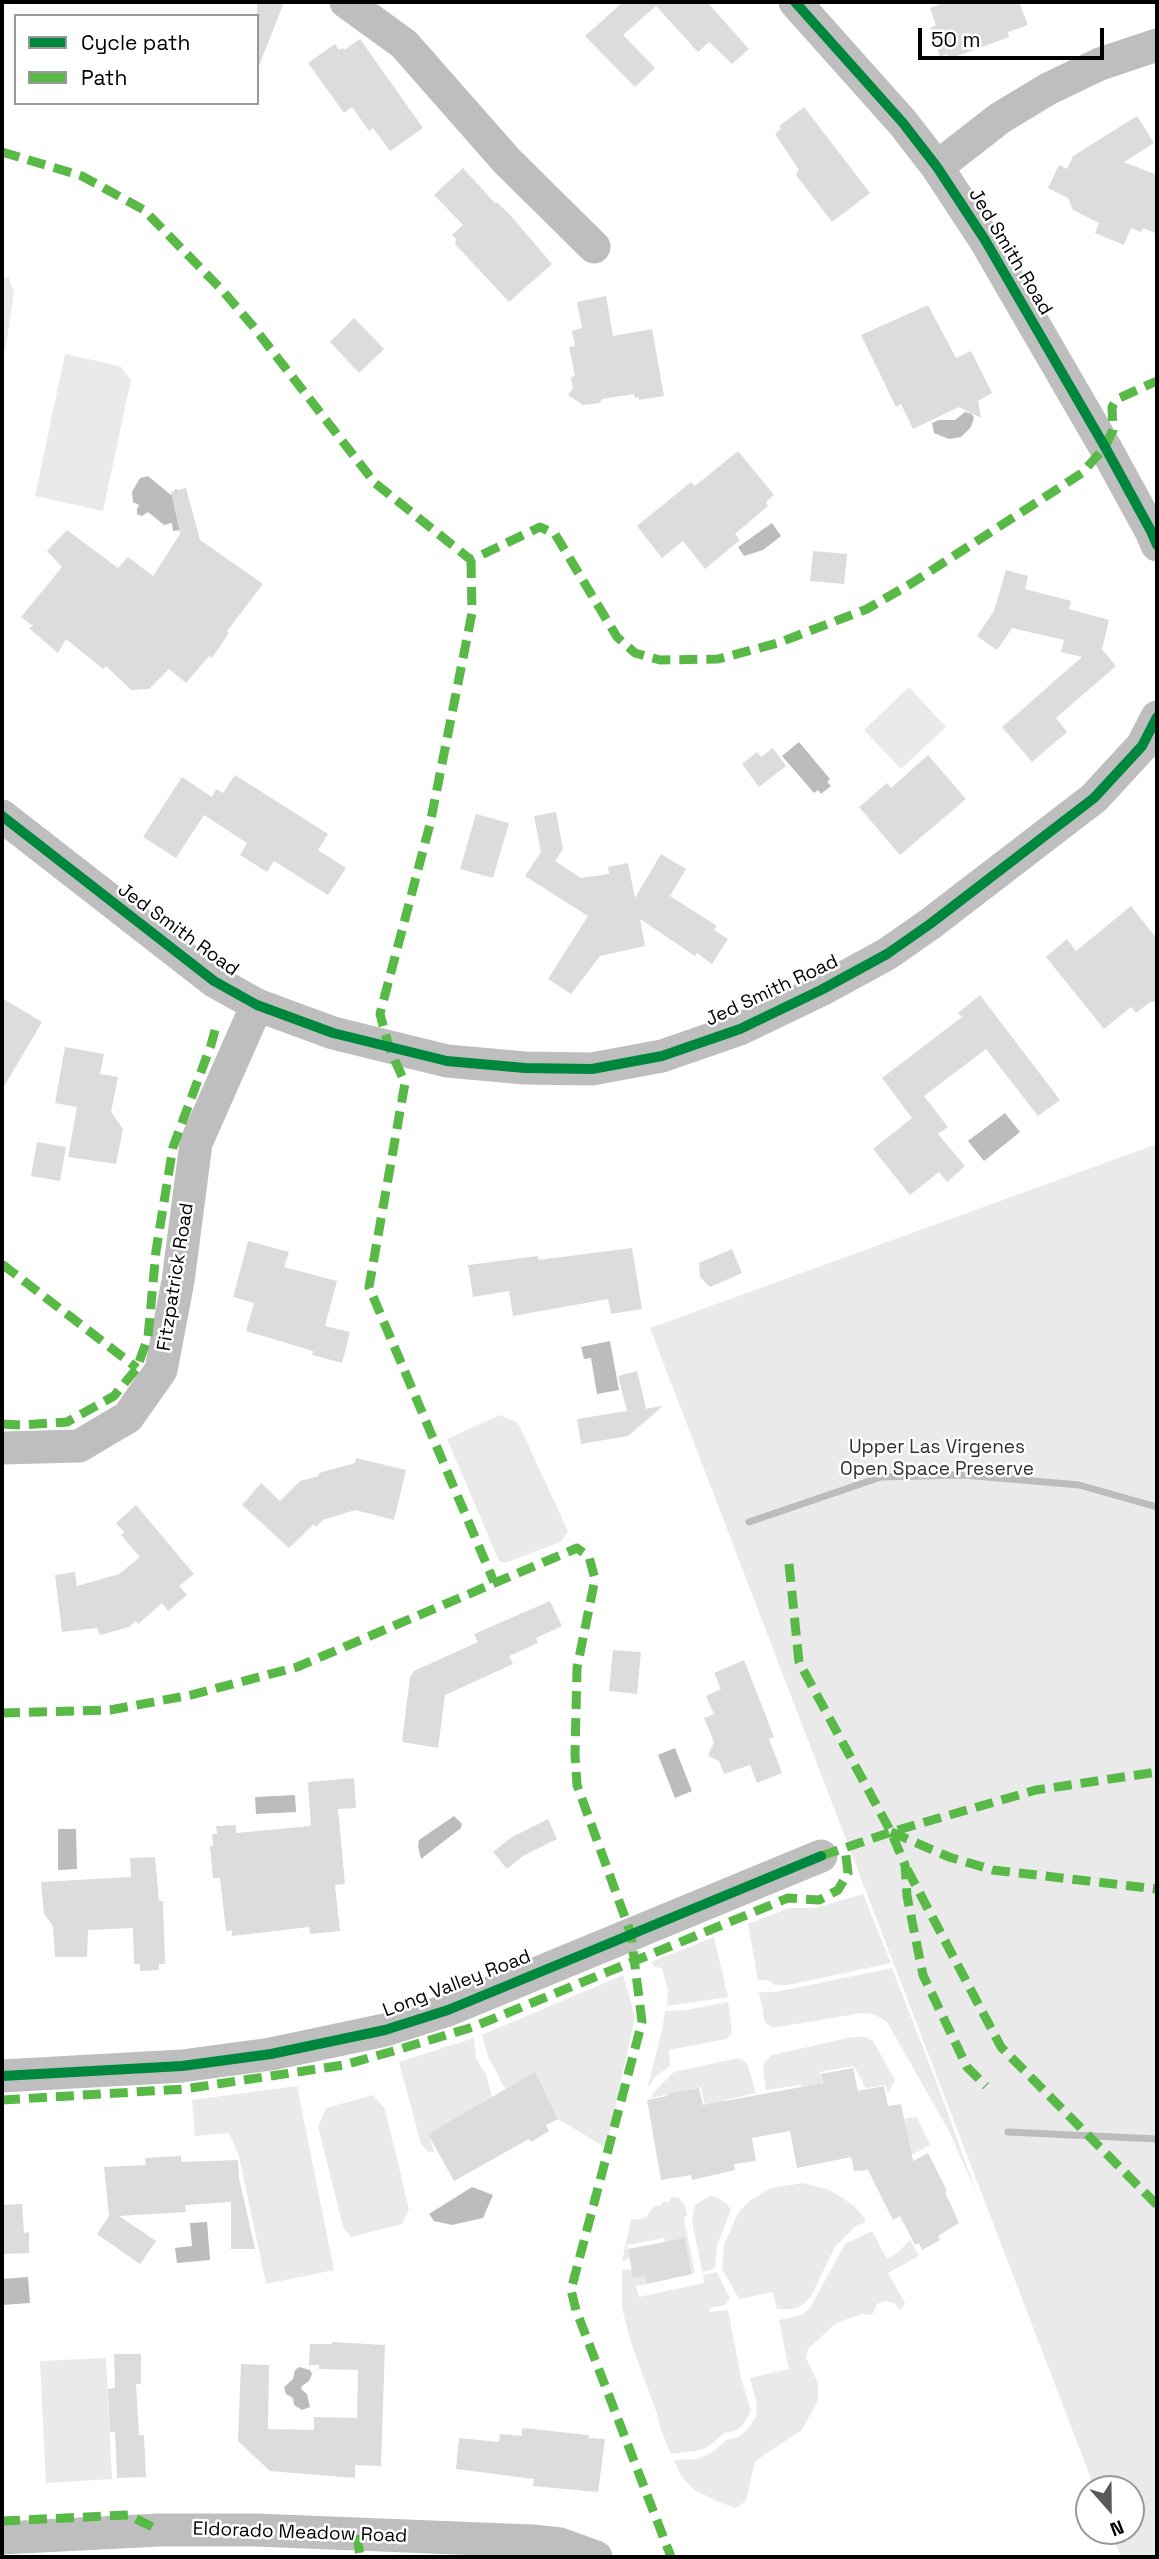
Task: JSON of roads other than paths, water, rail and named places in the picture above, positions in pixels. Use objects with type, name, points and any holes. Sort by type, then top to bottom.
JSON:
[{"type":"street","points":[[346,2],[404,44],[507,161],[594,247]]},
{"type":"street","name":"Jed Smith Road","points":[[795,2],[903,124],[937,167],[991,252],[1105,447],[1157,545]]},
{"type":"street","points":[[937,167],[1000,118],[1048,89],[1100,64],[1157,45]]},
{"type":"street","name":"Jed Smith Road","points":[[2,816],[214,981],[257,1005],[333,1033],[447,1061],[525,1068],[592,1069],[662,1056],[740,1029],[887,954],[1094,798],[1142,746],[1157,717]]},
{"type":"street","name":"Fitzpatrick Road","points":[[2,1448],[79,1446],[128,1417],[161,1370],[178,1281],[196,1143],[257,1005]]},
{"type":"street","name":"Long Valley Road","points":[[2,2076],[181,2066],[271,2054],[385,2031],[448,2010],[821,1856]]},
{"type":"street","name":"Eldorado Meadow Road","points":[[2,2538],[159,2530],[255,2530],[532,2541],[560,2544],[596,2557]]},
{"type":"waterway","points":[[749,1522],[881,1477],[964,1475],[1079,1485],[1157,1507]]},
{"type":"waterway","points":[[1008,2132],[1157,2139]]},
{"type":"park label","name":"Upper Las Virgenes Open Space Preserve","points":[[937,1459]]}]
